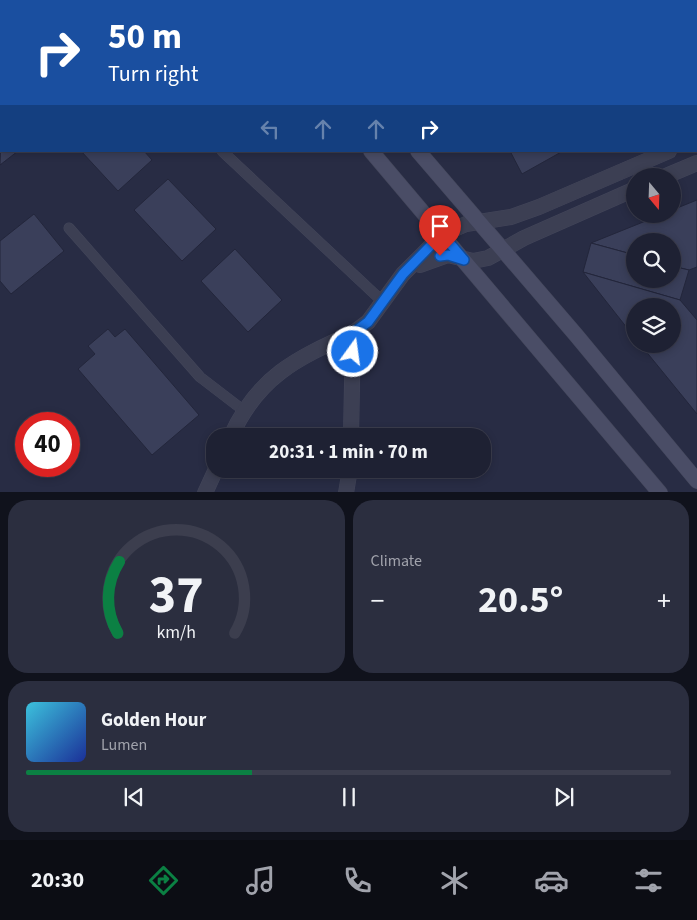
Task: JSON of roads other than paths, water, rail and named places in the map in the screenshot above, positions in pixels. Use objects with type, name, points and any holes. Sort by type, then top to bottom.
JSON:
[{"type":"main road","points":[[372,152],[660,492]]},
{"type":"main road","points":[[419,152],[697,481]]},
{"type":"street","points":[[234,428],[243,410],[269,380],[320,348],[353,333],[368,322],[403,274],[442,234],[478,221],[496,220],[518,215],[646,156],[664,152]]},
{"type":"street","points":[[681,170],[697,163]]},
{"type":"street","points":[[403,274],[440,256],[448,255],[464,260],[479,260],[504,251],[524,238],[626,194]]},
{"type":"street","points":[[351,428],[353,333]]},
{"type":"street","points":[[205,492],[212,478]]},
{"type":"street","points":[[346,492],[348,478]]},
{"type":"lane","points":[[223,152],[382,301]]},
{"type":"lane","points":[[69,228],[200,378],[243,410]]}]
